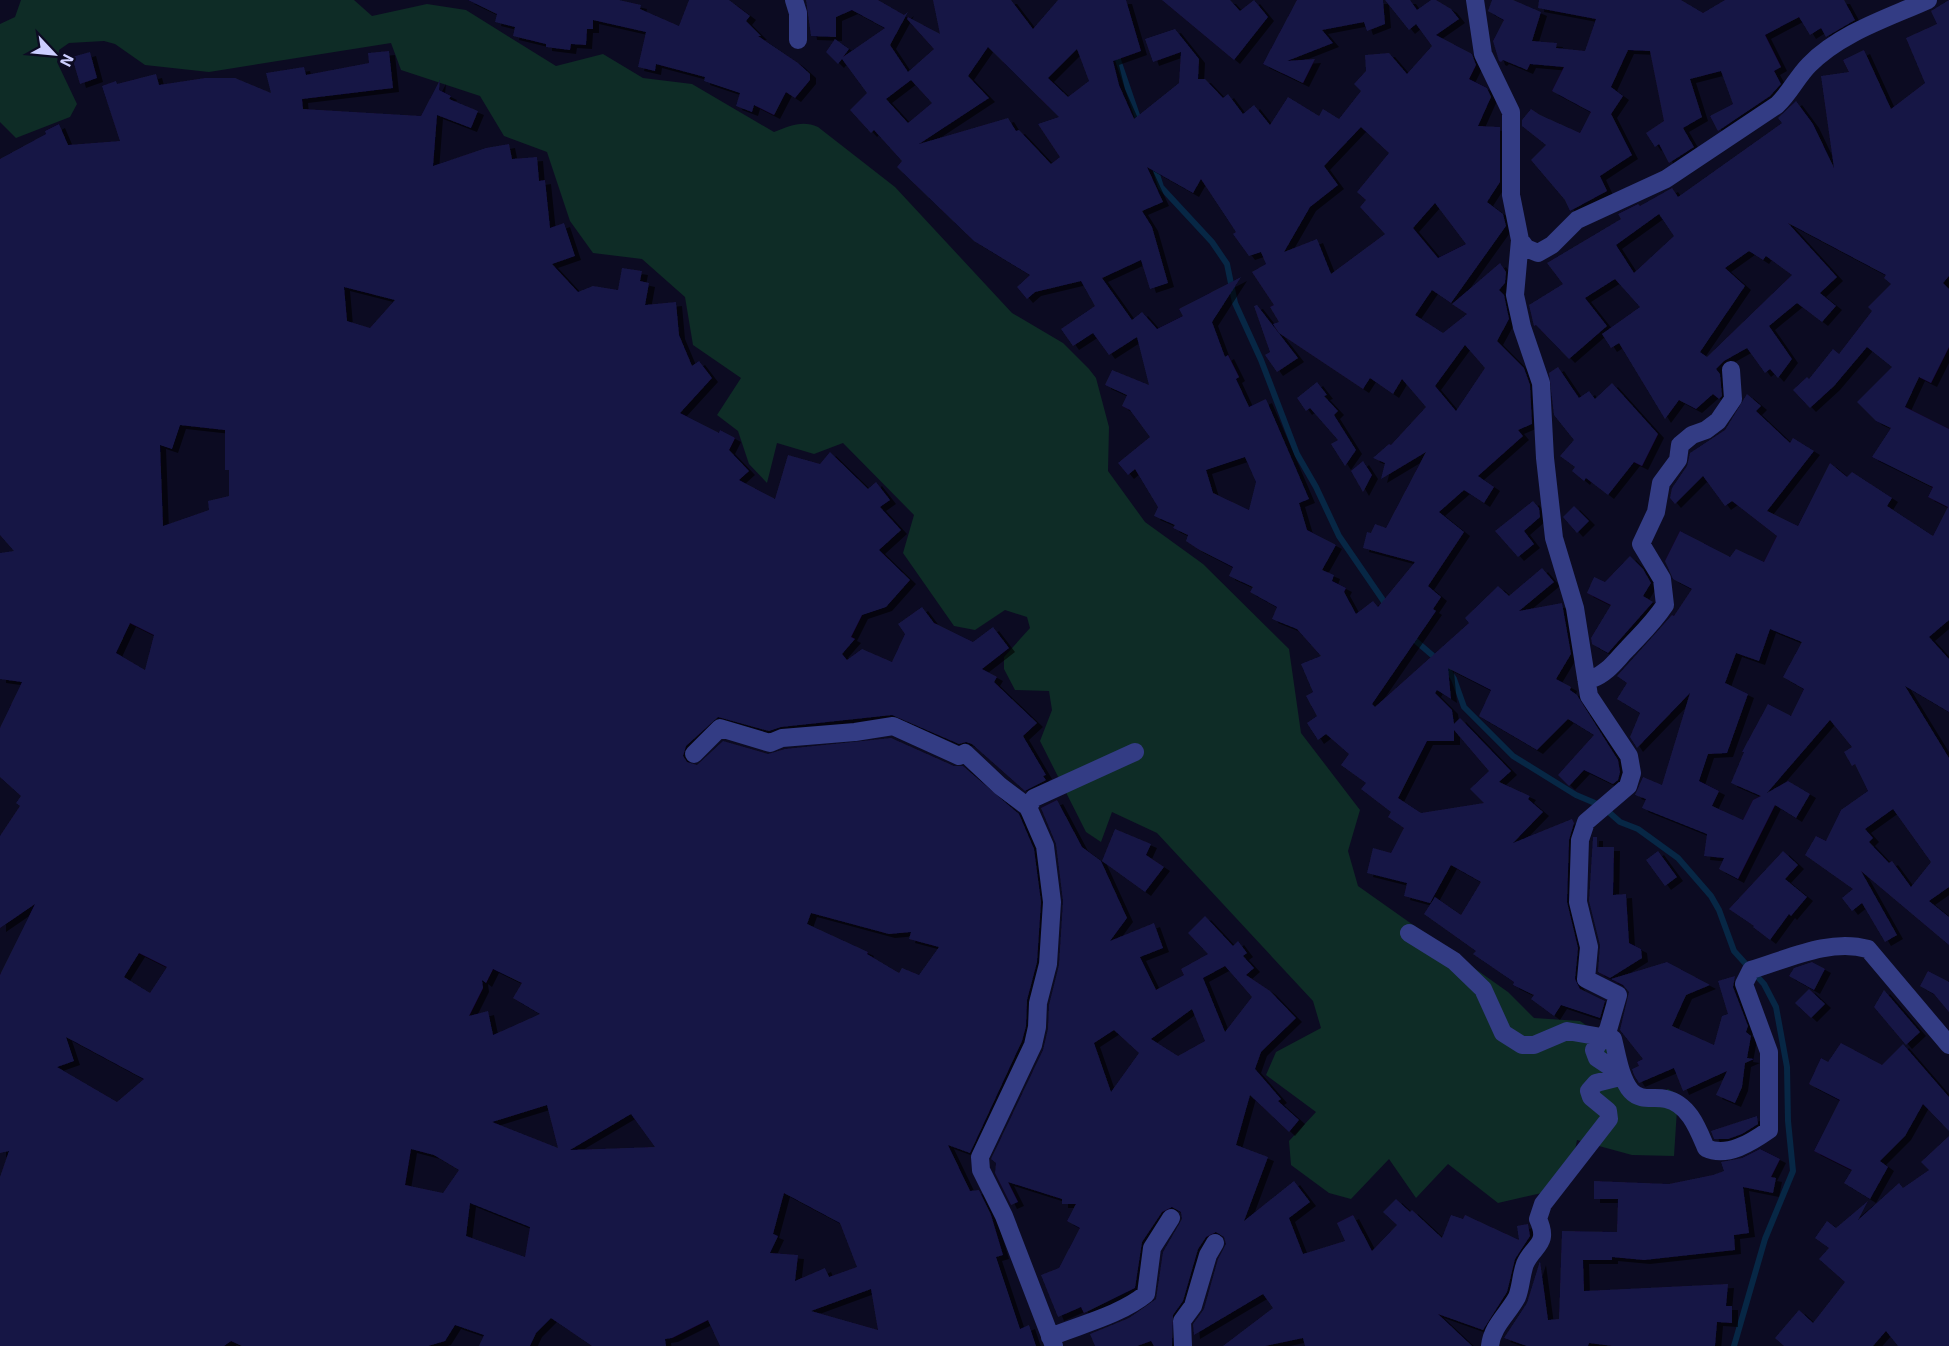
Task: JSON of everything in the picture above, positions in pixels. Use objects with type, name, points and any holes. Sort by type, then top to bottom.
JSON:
[{"type":"street","points":[[794,0],[798,13],[798,40]]},
{"type":"street","points":[[1475,0],[1483,54],[1511,112],[1511,195],[1520,240],[1515,295],[1522,327],[1541,383],[1545,470],[1554,538],[1575,608],[1589,696],[1629,756],[1632,773],[1628,786],[1586,822],[1580,840],[1578,902],[1589,947],[1586,979],[1618,994],[1608,1030],[1594,1050],[1596,1058],[1618,1072],[1616,1078],[1596,1083],[1589,1091],[1591,1097],[1608,1111],[1609,1119],[1543,1204],[1538,1218],[1543,1230],[1539,1249],[1526,1262],[1517,1297],[1491,1336],[1490,1346]]},
{"type":"street","points":[[1520,240],[1526,248],[1538,253],[1552,245],[1577,220],[1666,179],[1777,105],[1790,93],[1807,66],[1834,45],[1868,26],[1928,0]]},
{"type":"street","points":[[1586,678],[1592,679],[1610,668],[1641,637],[1665,605],[1662,579],[1641,544],[1656,512],[1661,483],[1677,460],[1680,445],[1692,435],[1718,421],[1733,399],[1731,370]]},
{"type":"street","points":[[694,754],[720,728],[770,743],[782,738],[855,732],[893,726],[959,756],[965,753],[1000,786],[1028,807],[1045,846],[1050,865],[1052,902],[1048,964],[1038,1003],[1037,1027],[1033,1045],[980,1157],[981,1170],[1004,1216],[1052,1341],[1115,1310],[1129,1308],[1146,1293],[1153,1257],[1152,1248],[1171,1218]]},
{"type":"street","points":[[1028,807],[1034,798],[1136,752]]},
{"type":"street","points":[[1409,933],[1454,961],[1483,989],[1503,1033],[1522,1045],[1534,1045],[1567,1031],[1613,1039],[1626,1083],[1632,1092],[1643,1098],[1667,1099],[1677,1105],[1694,1120],[1706,1148],[1714,1152],[1748,1145],[1769,1130],[1769,1052],[1744,984],[1751,970],[1820,949],[1851,944],[1868,949],[1949,1045]]},
{"type":"street","points":[[1183,1346],[1182,1321],[1193,1306],[1208,1255],[1215,1243]]},
{"type":"green space","points":[[21,0],[354,0],[372,16],[427,4],[466,10],[556,66],[603,54],[643,78],[692,84],[774,132],[801,124],[818,127],[895,187],[1012,313],[1063,343],[1089,369],[1096,378],[1109,427],[1108,471],[1145,522],[1203,564],[1289,649],[1301,733],[1360,810],[1348,851],[1358,886],[1508,992],[1534,1018],[1580,1021],[1625,1052],[1620,1089],[1638,1104],[1668,1089],[1678,1094],[1674,1156],[1632,1155],[1577,1140],[1568,1187],[1498,1203],[1448,1164],[1416,1198],[1389,1159],[1351,1199],[1329,1193],[1291,1165],[1289,1141],[1316,1112],[1266,1075],[1276,1052],[1321,1028],[1313,1001],[1157,833],[1112,812],[1101,842],[1086,832],[1040,741],[1052,710],[1049,691],[1015,690],[1004,669],[1004,657],[1030,628],[1027,617],[1005,610],[975,630],[954,626],[903,553],[914,515],[843,443],[814,454],[777,443],[767,483],[749,464],[738,431],[717,415],[741,378],[693,345],[685,297],[642,259],[593,253],[570,221],[547,152],[504,136],[480,96],[401,70],[391,43],[209,72],[145,65],[115,44],[104,41],[69,43],[59,50],[57,62],[77,104],[70,117],[16,138],[0,122],[0,24],[15,17]]},
{"type":"building","points":[[468,0],[619,0],[641,5],[640,9],[679,26],[689,0],[729,0],[750,16],[746,21],[761,36],[758,36],[798,63],[810,74],[810,80],[795,98],[786,92],[774,115],[754,105],[752,112],[736,106],[740,93],[704,81],[705,77],[656,64],[655,71],[638,67],[646,32],[593,20],[593,29],[587,29],[586,45],[571,44],[570,50],[546,47],[546,44],[513,36],[515,27],[495,22],[497,14]]},
{"type":"building","points":[[806,0],[878,0],[904,15],[908,12],[890,45],[908,72],[934,49],[907,19],[908,17],[940,34],[933,0],[1011,0],[1033,29],[1058,0],[1126,0],[1141,51],[1113,61],[1119,85],[1134,119],[1179,83],[1181,52],[1153,62],[1145,39],[1175,29],[1199,59],[1198,79],[1205,79],[1223,98],[1228,94],[1243,114],[1254,105],[1270,125],[1288,97],[1319,116],[1323,109],[1339,119],[1361,91],[1354,84],[1366,71],[1365,55],[1389,53],[1407,74],[1432,46],[1416,24],[1409,30],[1385,0],[1410,0],[1417,10],[1431,0],[1436,0],[1451,9],[1459,19],[1436,35],[1472,54],[1476,65],[1469,79],[1487,88],[1491,97],[1478,126],[1500,127],[1500,182],[1487,202],[1503,214],[1506,226],[1451,303],[1432,290],[1415,315],[1443,333],[1467,314],[1452,304],[1500,263],[1506,272],[1505,283],[1499,290],[1504,295],[1509,319],[1497,341],[1524,368],[1530,385],[1532,424],[1518,430],[1523,436],[1478,476],[1494,487],[1484,503],[1464,490],[1439,512],[1464,532],[1428,586],[1441,597],[1433,609],[1436,611],[1372,704],[1375,707],[1469,623],[1465,618],[1498,586],[1509,596],[1542,568],[1554,582],[1519,611],[1562,603],[1571,654],[1556,679],[1571,687],[1570,690],[1577,695],[1618,760],[1620,772],[1618,780],[1613,784],[1584,770],[1569,786],[1558,775],[1594,735],[1568,719],[1537,750],[1479,716],[1491,690],[1448,668],[1451,699],[1437,690],[1435,693],[1452,710],[1454,724],[1460,718],[1511,771],[1499,782],[1530,796],[1528,799],[1543,812],[1513,843],[1572,819],[1574,823],[1569,840],[1567,902],[1578,948],[1575,979],[1580,989],[1605,1001],[1600,1018],[1561,1005],[1554,1016],[1531,999],[1534,995],[1513,985],[1514,982],[1473,954],[1476,951],[1424,914],[1435,897],[1461,915],[1481,882],[1451,865],[1430,903],[1404,896],[1407,883],[1367,873],[1373,848],[1391,853],[1404,828],[1388,817],[1391,812],[1361,789],[1366,783],[1341,765],[1349,754],[1326,734],[1318,740],[1307,723],[1317,716],[1306,696],[1313,692],[1301,664],[1321,656],[1297,629],[1272,619],[1277,607],[1250,592],[1253,587],[1229,576],[1233,567],[1198,549],[1186,541],[1188,535],[1173,528],[1175,525],[1154,516],[1158,507],[1135,469],[1128,475],[1118,463],[1150,437],[1130,410],[1122,406],[1127,395],[1105,385],[1112,370],[1149,385],[1137,337],[1109,355],[1093,333],[1073,346],[1061,329],[1095,306],[1081,281],[1035,292],[1027,299],[1017,287],[1030,275],[974,241],[897,167],[902,161],[874,130],[871,133],[850,110],[867,93],[842,59],[838,64],[826,52],[835,39],[849,49],[843,57],[885,28],[852,10],[836,17],[836,37],[811,36]],"holes":[[[988,47],[1059,117],[1038,124],[1060,157],[1051,164],[1019,130],[1016,131],[1008,118],[919,144],[989,98],[968,76]],[[1077,49],[1089,81],[1068,97],[1048,78]],[[911,80],[932,103],[908,123],[886,99]],[[1361,127],[1389,153],[1357,192],[1366,200],[1360,207],[1385,234],[1331,274],[1317,239],[1284,252],[1310,207],[1338,185],[1324,166]],[[1147,167],[1193,193],[1201,179],[1236,232],[1233,234],[1249,256],[1261,252],[1266,264],[1252,272],[1274,305],[1270,307],[1279,322],[1273,324],[1279,333],[1363,389],[1370,378],[1393,394],[1402,379],[1426,407],[1391,445],[1389,444],[1373,458],[1385,463],[1381,479],[1426,452],[1386,528],[1375,524],[1371,533],[1367,532],[1363,548],[1415,562],[1378,607],[1373,601],[1356,614],[1344,592],[1346,588],[1332,581],[1334,575],[1322,570],[1336,545],[1307,530],[1299,503],[1309,499],[1266,399],[1249,407],[1236,379],[1239,377],[1228,355],[1225,357],[1212,322],[1241,277],[1179,309],[1183,316],[1157,329],[1142,312],[1132,320],[1102,278],[1141,260],[1150,289],[1168,283],[1152,227],[1142,211],[1163,202]],[[1435,203],[1466,244],[1438,258],[1413,228]],[[1465,345],[1485,368],[1456,411],[1435,386]],[[1245,457],[1256,482],[1249,510],[1213,493],[1206,470]],[[1454,730],[1489,771],[1470,789],[1484,803],[1421,813],[1398,798],[1427,741],[1454,741]]]},
{"type":"building","points":[[1162,0],[1230,0],[1240,11],[1254,0],[1268,17],[1234,60]]},
{"type":"building","points":[[1297,0],[1383,0],[1385,24],[1367,31],[1364,22],[1322,30],[1333,43],[1287,61],[1315,59],[1303,83],[1263,64]]},
{"type":"building","points":[[1492,0],[1513,0],[1541,12],[1532,41],[1557,43],[1556,48],[1585,51],[1596,19],[1538,8],[1539,0],[1681,0],[1703,13],[1725,0],[1844,0],[1855,20],[1826,37],[1821,28],[1810,35],[1799,17],[1765,35],[1781,67],[1774,71],[1781,84],[1770,96],[1718,131],[1710,116],[1733,104],[1721,71],[1690,79],[1702,117],[1683,128],[1694,147],[1669,163],[1659,144],[1655,147],[1646,133],[1664,121],[1650,51],[1628,50],[1611,87],[1623,96],[1611,114],[1632,155],[1600,176],[1607,191],[1570,211],[1565,200],[1531,160],[1546,145],[1522,126],[1522,120],[1531,109],[1580,133],[1591,112],[1552,91],[1564,67],[1530,64],[1527,70],[1503,60],[1499,61],[1493,41],[1504,20],[1488,11]]},
{"type":"building","points":[[1949,0],[1949,276],[1943,283],[1949,289],[1949,347],[1931,383],[1919,377],[1905,407],[1949,429],[1949,620],[1929,637],[1949,659],[1949,712],[1905,686],[1949,758],[1949,887],[1929,901],[1949,917],[1949,945],[1861,871],[1897,935],[1885,942],[1862,903],[1852,911],[1842,898],[1853,889],[1805,855],[1816,836],[1826,841],[1841,810],[1868,791],[1855,764],[1852,766],[1844,752],[1852,747],[1830,720],[1767,793],[1788,781],[1810,794],[1796,818],[1775,805],[1738,879],[1719,869],[1724,858],[1704,856],[1707,834],[1642,808],[1646,799],[1635,795],[1643,777],[1662,785],[1690,693],[1637,748],[1630,737],[1640,713],[1617,699],[1627,683],[1617,676],[1672,615],[1674,616],[1692,589],[1673,579],[1665,561],[1680,531],[1730,557],[1736,549],[1764,562],[1777,536],[1732,501],[1725,506],[1703,476],[1675,504],[1670,498],[1672,488],[1687,466],[1690,453],[1725,430],[1747,394],[1761,406],[1756,411],[1790,443],[1793,438],[1814,451],[1767,511],[1798,526],[1830,463],[1847,477],[1852,472],[1892,498],[1887,506],[1933,536],[1948,507],[1928,497],[1933,487],[1872,457],[1891,428],[1876,421],[1857,402],[1892,367],[1867,347],[1834,386],[1810,408],[1793,390],[1807,377],[1809,379],[1833,349],[1839,354],[1872,311],[1868,307],[1891,284],[1884,278],[1886,275],[1788,223],[1837,277],[1820,293],[1836,306],[1822,322],[1797,303],[1769,326],[1792,359],[1778,378],[1770,369],[1765,373],[1747,348],[1724,361],[1716,369],[1720,374],[1722,396],[1719,399],[1713,394],[1696,409],[1679,400],[1665,419],[1619,343],[1611,348],[1602,334],[1640,307],[1615,279],[1585,298],[1607,326],[1569,359],[1536,325],[1534,326],[1529,305],[1563,284],[1547,263],[1621,219],[1618,214],[1638,204],[1640,206],[1672,188],[1678,197],[1782,123],[1778,118],[1796,101],[1813,124],[1834,168],[1821,76],[1849,72],[1843,60],[1864,50],[1891,109],[1925,83],[1906,38],[1937,24],[1931,11]],"holes":[[[1659,214],[1674,236],[1634,273],[1616,245]],[[1749,251],[1763,260],[1766,256],[1792,275],[1707,357],[1700,352],[1745,286],[1725,268]],[[1770,629],[1802,642],[1783,677],[1804,689],[1791,716],[1768,704],[1742,752],[1744,752],[1731,783],[1761,796],[1753,800],[1743,820],[1712,806],[1719,791],[1699,781],[1708,754],[1727,753],[1748,694],[1725,683],[1736,653],[1759,661]],[[1893,809],[1931,862],[1911,887],[1892,861],[1889,863],[1869,842],[1873,838],[1865,829]]]},
{"type":"building","points":[[389,51],[393,88],[302,99],[303,109],[421,116],[440,80],[439,90],[451,96],[449,99],[478,111],[471,128],[437,115],[433,166],[486,148],[509,144],[512,159],[537,157],[539,181],[545,180],[550,228],[564,223],[575,256],[552,264],[578,292],[593,286],[618,290],[622,268],[642,271],[640,281],[649,283],[645,305],[676,302],[679,335],[692,366],[699,361],[712,378],[680,413],[719,433],[720,430],[735,438],[729,450],[749,471],[739,480],[775,499],[788,455],[820,464],[830,452],[868,489],[876,482],[890,500],[880,507],[901,530],[879,550],[910,580],[886,607],[862,615],[851,637],[855,639],[842,654],[847,660],[862,649],[892,662],[905,634],[898,624],[922,607],[934,623],[973,642],[993,627],[1009,648],[982,669],[997,677],[994,682],[1037,723],[1023,736],[1046,775],[1043,776],[1046,780],[1025,791],[972,744],[966,742],[959,744],[892,715],[781,727],[769,731],[718,717],[686,746],[683,756],[687,762],[697,765],[723,741],[768,754],[785,749],[891,738],[954,766],[963,766],[1019,814],[1034,849],[1041,902],[1037,962],[1027,1000],[1026,1026],[1022,1041],[970,1153],[948,1145],[970,1191],[979,1190],[991,1215],[1003,1255],[996,1257],[1020,1329],[1029,1325],[1036,1346],[720,1346],[708,1320],[672,1338],[665,1339],[666,1346],[592,1346],[551,1318],[536,1333],[530,1346],[479,1346],[484,1335],[455,1325],[445,1341],[428,1346],[242,1346],[231,1341],[224,1346],[0,1346],[0,1177],[9,1151],[0,1153],[0,975],[35,904],[0,928],[0,836],[20,806],[16,803],[21,796],[0,777],[0,728],[22,682],[0,679],[0,553],[14,551],[0,535],[0,159],[46,134],[45,131],[59,124],[68,145],[120,141],[102,86],[116,81],[117,84],[156,74],[159,85],[205,78],[235,78],[271,93],[266,73],[304,67],[306,75],[369,63],[368,53]],"holes":[[[344,287],[395,300],[370,328],[347,321]],[[180,425],[225,430],[225,470],[229,470],[229,496],[208,501],[209,510],[163,526],[160,445],[172,449]],[[130,623],[154,635],[145,670],[116,653]],[[811,913],[889,934],[911,932],[909,939],[939,947],[919,975],[902,968],[899,973],[867,954],[868,952],[807,924]],[[139,953],[167,967],[150,993],[124,977]],[[493,969],[522,983],[513,998],[540,1014],[493,1035],[488,1011],[469,1016],[483,988],[482,980],[486,983]],[[66,1037],[144,1079],[117,1102],[57,1067],[74,1061]],[[547,1105],[558,1148],[492,1122]],[[631,1114],[655,1147],[570,1150]],[[411,1149],[434,1155],[459,1170],[443,1193],[405,1185]],[[784,1193],[840,1223],[857,1267],[829,1277],[825,1268],[795,1281],[798,1255],[770,1253],[778,1236],[773,1234]],[[470,1203],[530,1227],[525,1257],[466,1236]],[[871,1289],[878,1330],[811,1311]]]},
{"type":"building","points":[[90,52],[97,78],[80,84],[72,57]]},
{"type":"building","points":[[1257,305],[1298,358],[1277,372],[1265,355],[1270,352],[1254,306]]},
{"type":"building","points":[[1558,367],[1579,398],[1589,391],[1595,399],[1612,383],[1658,434],[1642,466],[1634,462],[1608,495],[1586,478],[1584,481],[1572,471],[1575,467],[1560,456],[1574,440],[1554,415],[1549,373]]},
{"type":"building","points":[[1317,382],[1327,395],[1324,396],[1338,411],[1334,415],[1356,450],[1345,466],[1331,444],[1338,440],[1310,408],[1306,411],[1297,398]]},
{"type":"building","points":[[1363,461],[1372,475],[1363,492],[1351,471]]},
{"type":"building","points":[[1533,501],[1539,508],[1540,517],[1524,531],[1534,544],[1518,557],[1495,531]]},
{"type":"building","points":[[1574,506],[1589,521],[1577,533],[1563,517]]},
{"type":"building","points":[[1630,556],[1643,569],[1651,583],[1643,596],[1653,602],[1608,653],[1592,644],[1591,638],[1611,605],[1587,593],[1594,577],[1605,582]]},
{"type":"building","points":[[1057,800],[1082,847],[1101,861],[1127,918],[1110,941],[1154,923],[1163,948],[1140,957],[1156,990],[1184,975],[1181,969],[1208,954],[1188,933],[1205,916],[1233,946],[1238,941],[1247,953],[1243,956],[1254,968],[1246,975],[1270,991],[1296,1018],[1261,1052],[1255,1069],[1281,1099],[1278,1101],[1299,1120],[1289,1132],[1250,1095],[1236,1145],[1268,1157],[1244,1221],[1294,1181],[1310,1202],[1289,1218],[1303,1254],[1345,1241],[1337,1223],[1353,1215],[1372,1251],[1397,1225],[1383,1212],[1396,1199],[1410,1212],[1412,1210],[1442,1238],[1451,1215],[1463,1219],[1465,1215],[1519,1240],[1517,1226],[1528,1224],[1530,1236],[1515,1259],[1507,1292],[1483,1330],[1438,1314],[1472,1346],[1305,1346],[1303,1338],[1265,1346],[1223,1346],[1273,1308],[1263,1294],[1194,1335],[1193,1324],[1204,1309],[1218,1259],[1226,1244],[1224,1237],[1216,1232],[1206,1237],[1198,1249],[1183,1301],[1173,1315],[1172,1346],[1154,1346],[1151,1341],[1137,1346],[1095,1346],[1090,1334],[1129,1318],[1156,1299],[1163,1252],[1182,1219],[1181,1212],[1172,1207],[1162,1212],[1142,1242],[1135,1288],[1084,1313],[1081,1307],[1058,1317],[1041,1275],[1059,1268],[1080,1228],[1067,1221],[1076,1204],[1062,1204],[1062,1199],[1008,1182],[1018,1202],[1011,1205],[995,1173],[996,1163],[991,1159],[1043,1050],[1048,1029],[1049,1005],[1059,965],[1063,901],[1056,844],[1041,808]],"holes":[[[1225,966],[1252,997],[1225,1032],[1203,978]],[[1192,1009],[1205,1041],[1178,1056],[1151,1039]],[[1114,1030],[1139,1053],[1111,1092],[1094,1043]]]},
{"type":"building","points":[[1115,829],[1151,844],[1146,855],[1164,867],[1145,892],[1102,861]]},
{"type":"building","points":[[1593,837],[1597,837],[1597,847],[1614,847],[1613,895],[1626,894],[1629,943],[1641,949],[1642,958],[1610,978],[1598,972],[1600,945],[1589,901]]},
{"type":"building","points":[[1658,851],[1677,877],[1665,886],[1646,860]]},
{"type":"building","points":[[1783,851],[1798,865],[1785,879],[1807,897],[1791,916],[1789,914],[1770,940],[1729,909]]},
{"type":"building","points":[[1667,962],[1710,985],[1686,995],[1672,1026],[1714,1045],[1722,1016],[1728,1014],[1718,981],[1735,976],[1733,987],[1748,1026],[1746,1032],[1751,1036],[1747,1058],[1754,1059],[1745,1063],[1742,1087],[1735,1103],[1716,1095],[1727,1071],[1683,1091],[1674,1068],[1639,1083],[1634,1075],[1632,1069],[1639,1066],[1637,1062],[1643,1059],[1620,1030],[1629,992],[1623,985],[1611,979]]},
{"type":"building","points":[[1812,962],[1825,969],[1814,990],[1789,976],[1794,968]]},
{"type":"building","points":[[1928,971],[1949,982],[1949,1012],[1934,994],[1920,986]]},
{"type":"building","points":[[1809,989],[1825,1004],[1811,1018],[1795,1003]]},
{"type":"building","points":[[1884,990],[1920,1032],[1906,1045],[1874,1007]]},
{"type":"building","points":[[1841,1043],[1882,1065],[1903,1044],[1949,1097],[1949,1131],[1923,1104],[1905,1136],[1880,1161],[1888,1167],[1870,1199],[1844,1183],[1852,1170],[1814,1151],[1840,1100],[1809,1084],[1821,1058],[1828,1062]]},
{"type":"building","points":[[1757,1116],[1758,1124],[1742,1134],[1728,1139],[1714,1139],[1711,1131]]},
{"type":"building","points":[[1949,1136],[1949,1346],[1898,1346],[1886,1331],[1873,1346],[1784,1346],[1775,1338],[1799,1310],[1813,1323],[1845,1282],[1819,1259],[1829,1248],[1815,1238],[1827,1221],[1836,1228],[1868,1201],[1858,1220],[1899,1183],[1903,1188],[1929,1170],[1921,1162]]},
{"type":"building","points":[[1760,1149],[1780,1159],[1771,1177],[1776,1178],[1773,1193],[1743,1187],[1749,1233],[1734,1235],[1735,1250],[1644,1260],[1612,1257],[1612,1260],[1583,1260],[1584,1291],[1728,1284],[1726,1306],[1732,1306],[1732,1323],[1717,1322],[1715,1346],[1613,1346],[1589,1343],[1588,1346],[1527,1346],[1504,1338],[1527,1303],[1540,1261],[1548,1320],[1559,1319],[1562,1231],[1617,1232],[1618,1199],[1594,1199],[1594,1181],[1669,1184],[1724,1171],[1721,1162],[1742,1158]]},
{"type":"waterway","points":[[1116,54],[1140,124]]},
{"type":"waterway","points":[[1154,165],[1161,187],[1212,242],[1227,264],[1235,303],[1261,360],[1297,454],[1316,487],[1339,536],[1387,606]]},
{"type":"waterway","points":[[1410,636],[1446,667],[1454,679],[1464,707],[1513,756],[1576,795],[1602,806],[1620,822],[1638,829],[1678,858],[1711,896],[1719,910],[1734,951],[1764,984],[1776,1007],[1787,1067],[1788,1121],[1793,1171],[1765,1239],[1734,1346]]}]
